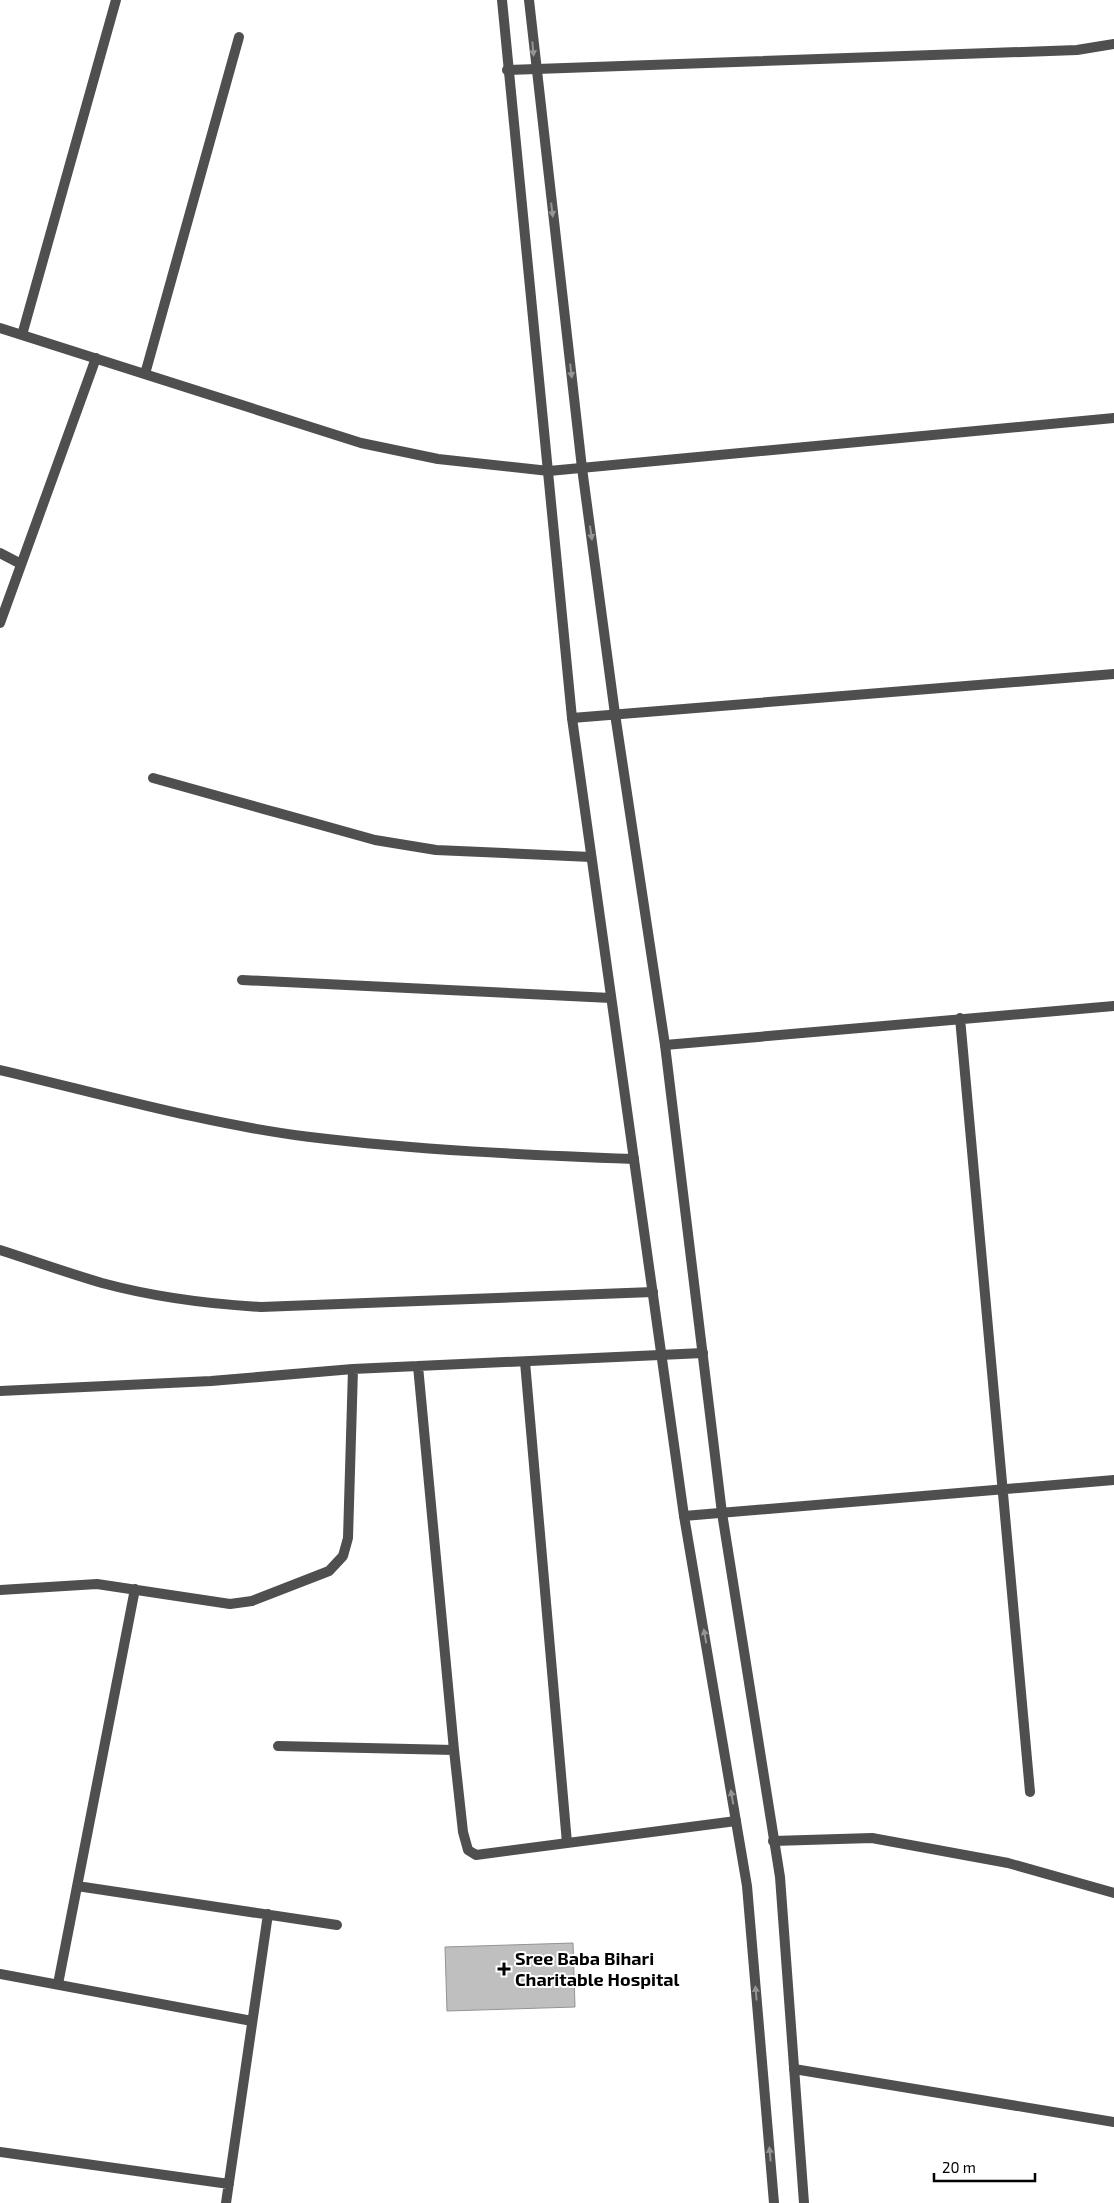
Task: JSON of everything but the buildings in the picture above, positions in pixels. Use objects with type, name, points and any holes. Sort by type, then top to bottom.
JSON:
[{"type":"street","points":[[22,335],[116,0]]},
{"type":"street","points":[[502,0],[507,70],[549,471],[572,718],[684,1516],[747,1886],[774,2203]]},
{"type":"street","points":[[529,0],[535,69],[582,468],[615,714],[665,1045],[722,1513],[780,1877],[804,2203]]},
{"type":"street","points":[[145,374],[239,37]]},
{"type":"street","points":[[507,70],[1077,50],[1114,44]]},
{"type":"street","points":[[0,328],[361,443],[438,459],[549,471],[1114,418]]},
{"type":"street","points":[[0,623],[96,358]]},
{"type":"street","points":[[0,552],[21,564]]},
{"type":"street","points":[[572,718],[1114,674]]},
{"type":"street","points":[[153,778],[375,840],[436,850],[591,857]]},
{"type":"street","points":[[242,980],[611,998]]},
{"type":"street","points":[[665,1045],[1114,1006]]},
{"type":"street","points":[[960,1018],[1030,1792]]},
{"type":"street","points":[[0,1070],[206,1118],[308,1137],[469,1152],[634,1159]]},
{"type":"street","points":[[0,1250],[103,1283],[157,1295],[222,1305],[261,1307],[653,1292]]},
{"type":"street","points":[[0,1391],[211,1380],[353,1369],[703,1353]]},
{"type":"street","points":[[525,1362],[567,1843]]},
{"type":"street","points":[[418,1366],[462,1832],[468,1850],[476,1855],[736,1821]]},
{"type":"street","points":[[0,1590],[98,1584],[206,1602],[230,1604],[252,1601],[330,1571],[343,1556],[348,1538],[353,1369]]},
{"type":"street","points":[[684,1516],[1114,1480]]},
{"type":"street","points":[[58,1984],[135,1589]]},
{"type":"street","points":[[278,1746],[454,1750]]},
{"type":"street","points":[[773,1842],[872,1838],[1008,1863],[1114,1893]]},
{"type":"street","points":[[77,1886],[337,1925]]},
{"type":"street","points":[[226,2203],[268,1914]]},
{"type":"street","points":[[0,1974],[252,2021]]},
{"type":"street","points":[[794,2070],[1114,2122]]},
{"type":"street","points":[[0,2152],[229,2184]]},
{"type":"place","name":"Sree Baba Bihari Charitable Hospital","points":[[504,1969]]}]
